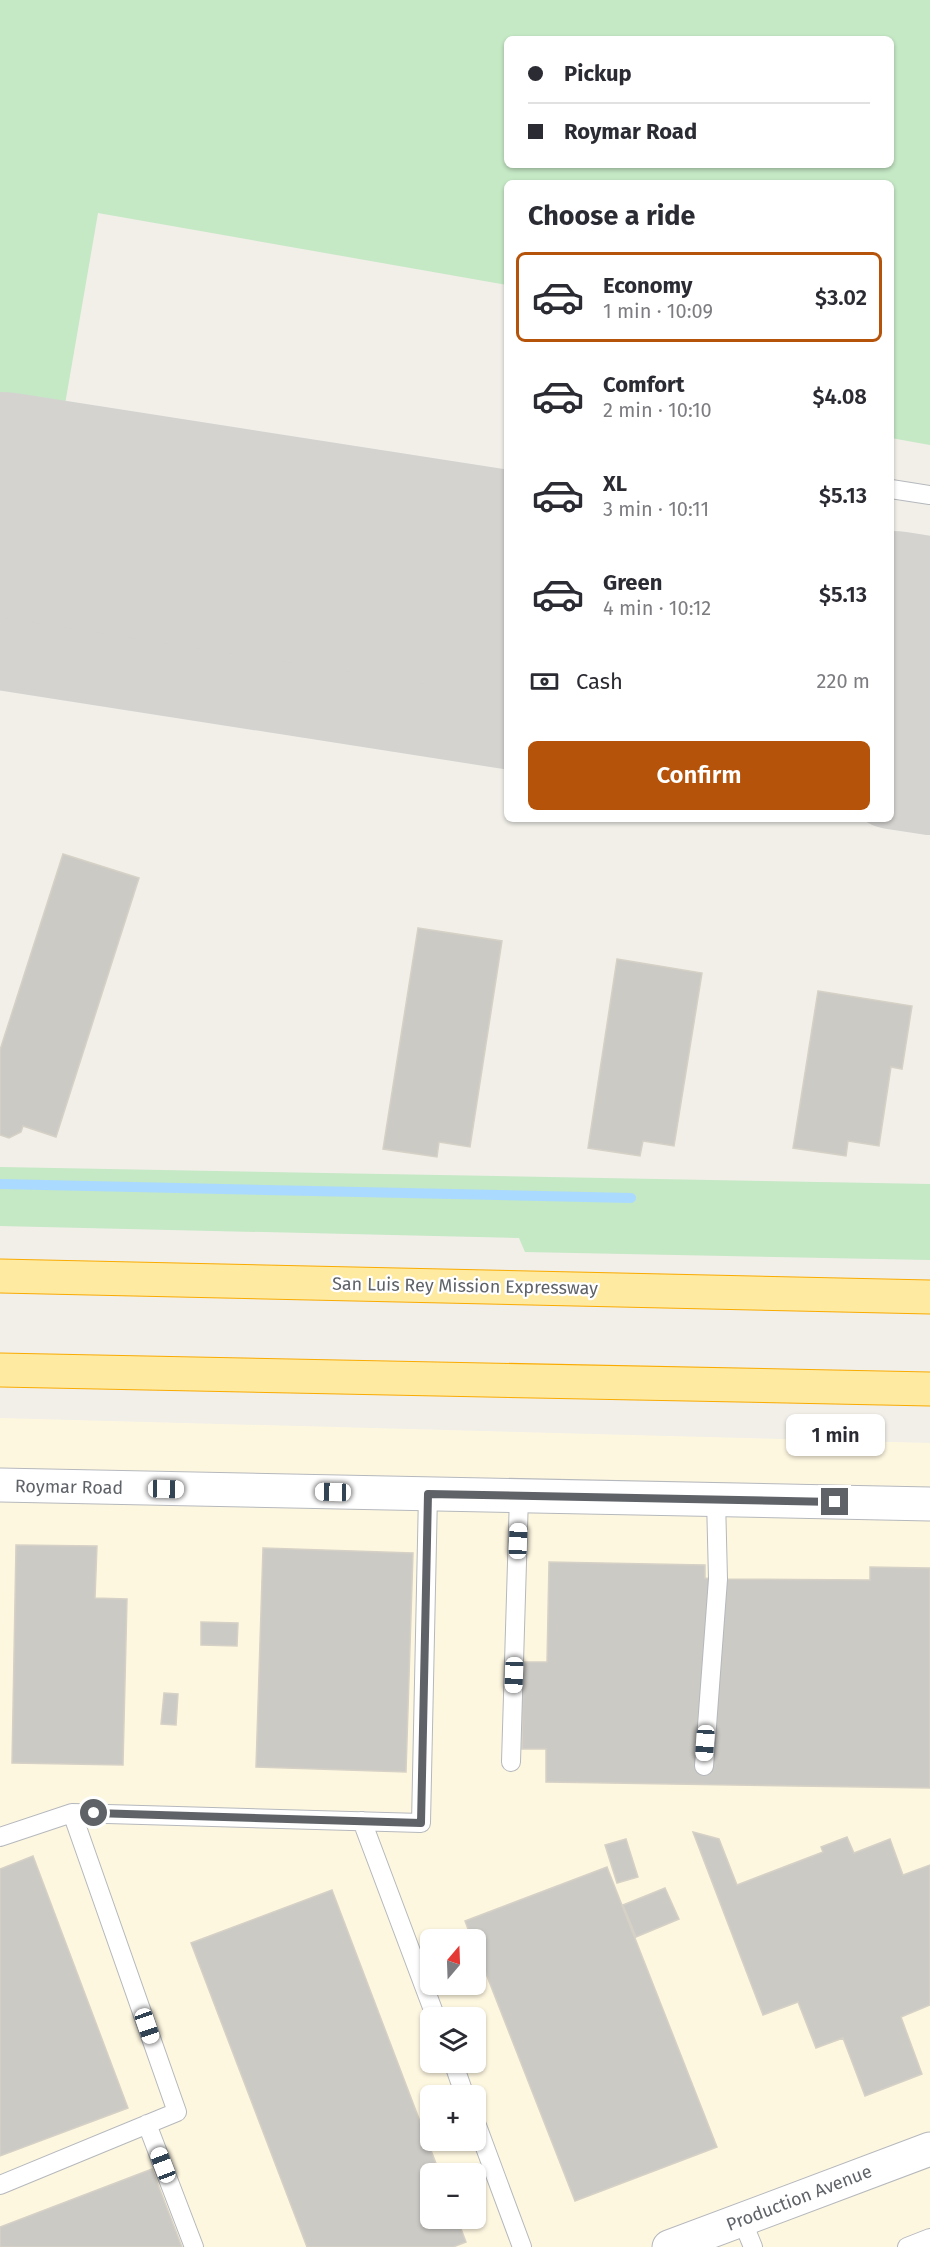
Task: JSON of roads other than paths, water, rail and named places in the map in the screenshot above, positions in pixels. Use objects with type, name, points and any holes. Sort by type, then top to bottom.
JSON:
[{"type":"highway","name":"San Luis Rey Mission Expressway","points":[[0,1276],[930,1297]]},
{"type":"highway","points":[[0,1370],[930,1389]]},
{"type":"street","name":"Roymar Road","points":[[0,1485],[930,1504]]},
{"type":"street","name":"Production Avenue","points":[[678,2245],[748,2233],[930,2149]]},
{"type":"lane","points":[[894,489],[930,495]]},
{"type":"lane","points":[[0,1837],[72,1813],[421,1823],[428,1494]]},
{"type":"lane","points":[[511,1762],[519,1496]]},
{"type":"lane","points":[[704,1766],[718,1579],[716,1499]]},
{"type":"lane","points":[[0,2185],[177,2112],[72,1813]]},
{"type":"lane","points":[[362,1821],[432,2007]]},
{"type":"lane","points":[[147,2124],[194,2247]]},
{"type":"lane","points":[[486,2150],[522,2247]]},
{"type":"lane","points":[[907,2247],[930,2238]]},
{"type":"waterway","points":[[0,1184],[631,1198]]}]
